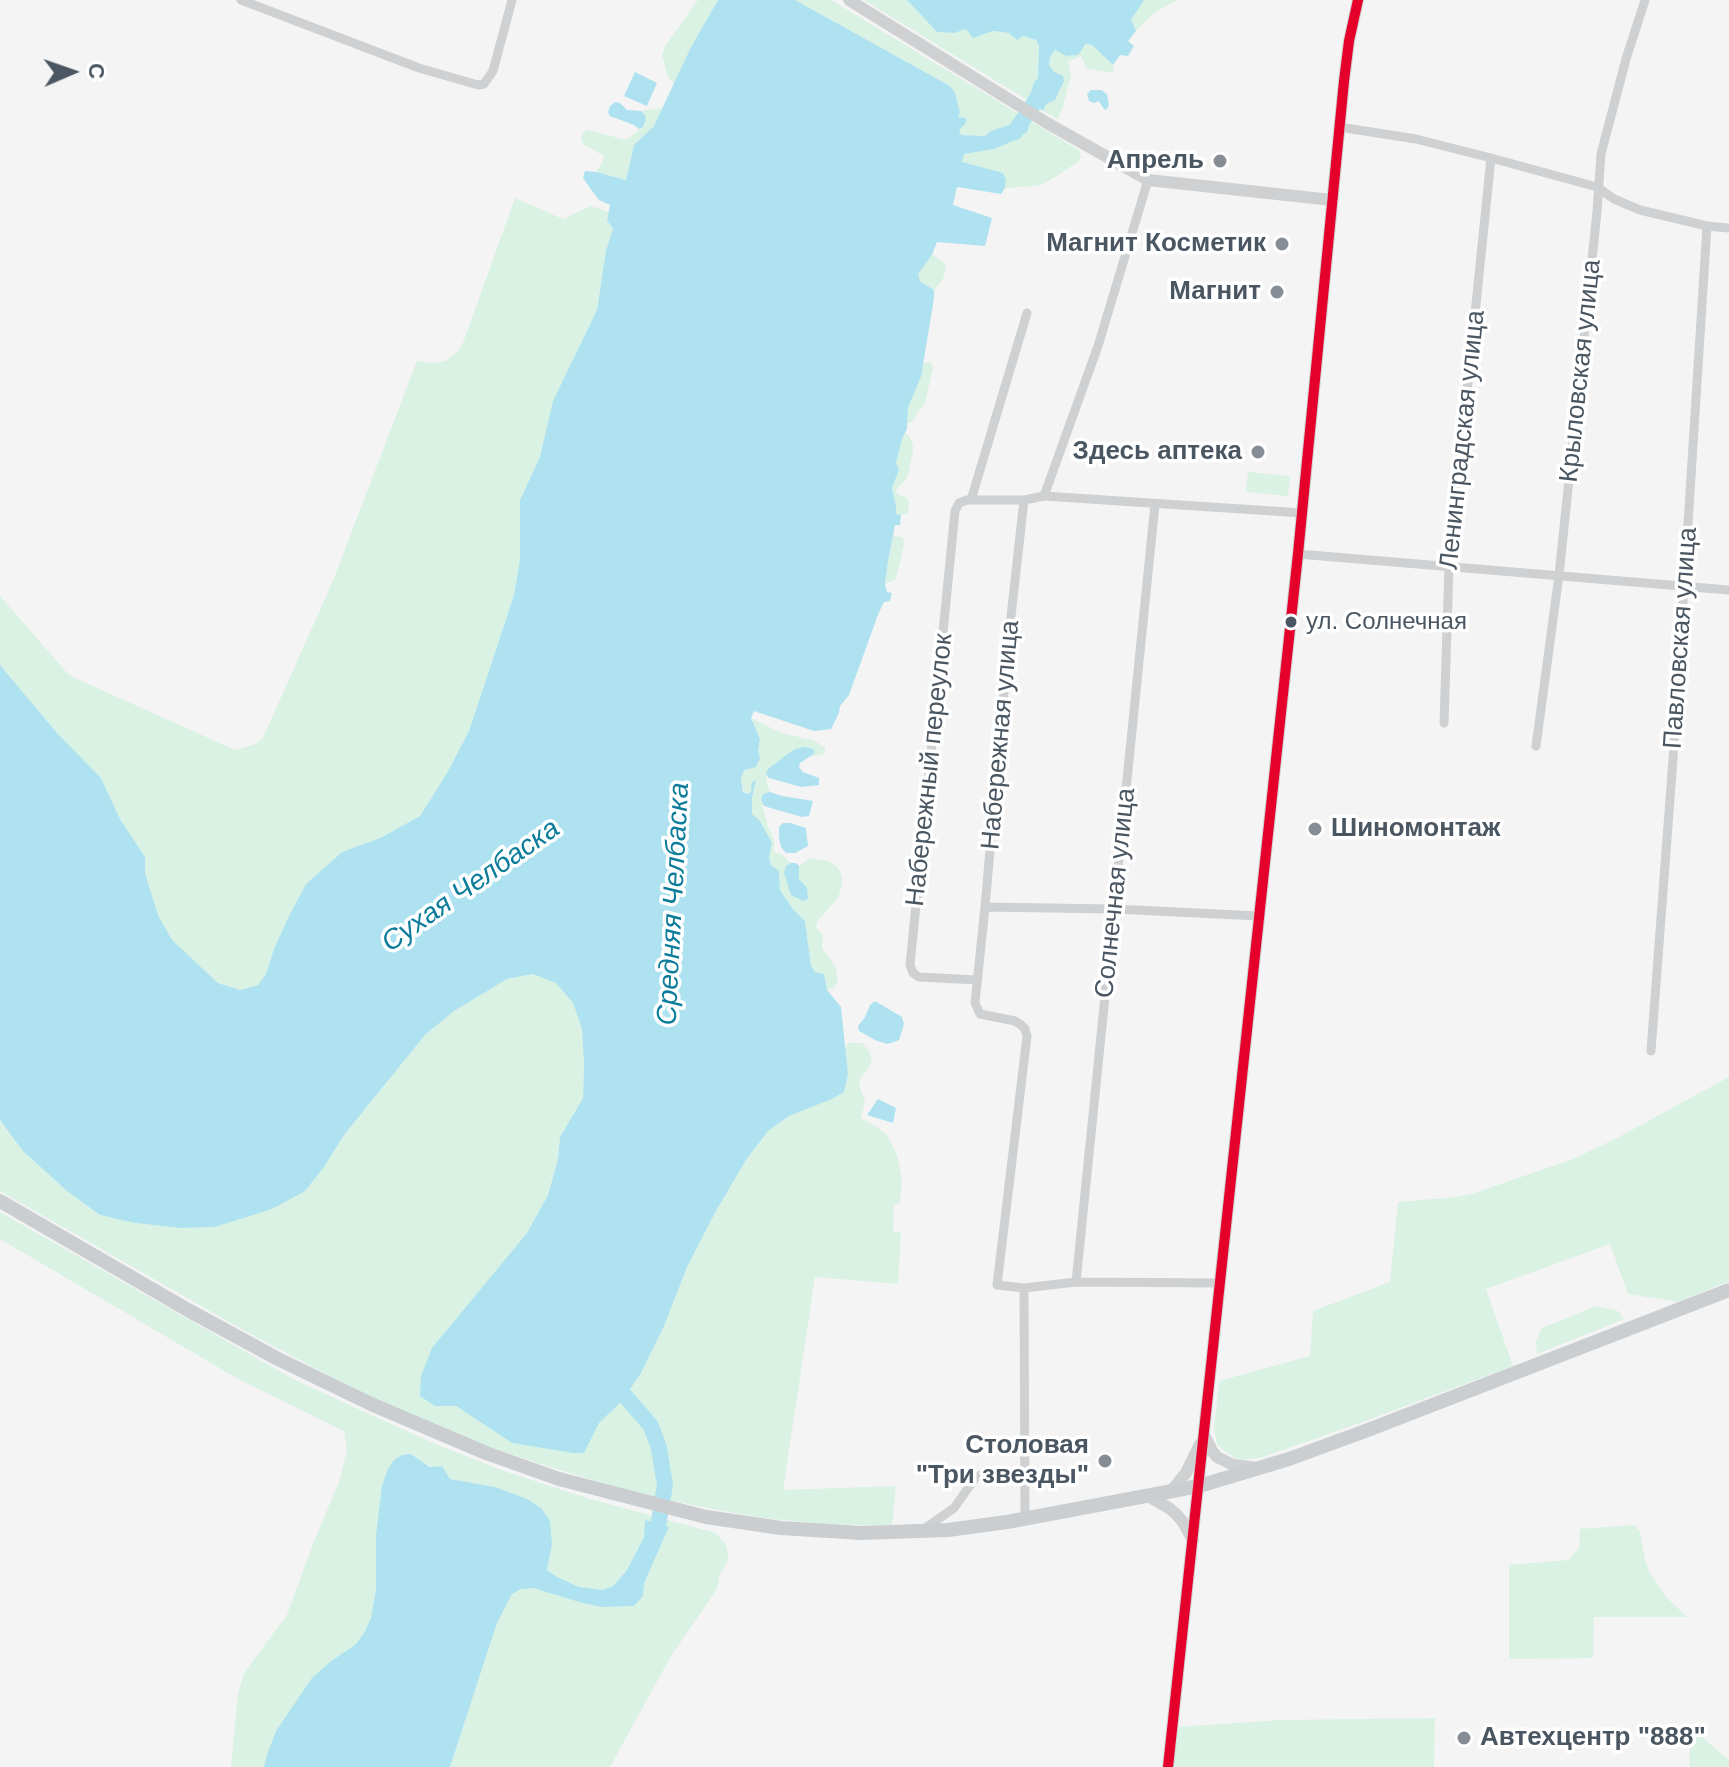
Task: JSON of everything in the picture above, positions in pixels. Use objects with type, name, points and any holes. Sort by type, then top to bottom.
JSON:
[{"type":"main road","points":[[0,1201],[188,1310],[324,1382],[486,1453],[559,1479],[706,1517],[781,1528],[861,1533],[948,1530],[1025,1519],[1199,1486],[1289,1459],[1729,1290]]},
{"type":"street","points":[[241,0],[419,68],[471,84],[484,84],[493,71],[512,0]]},
{"type":"street","points":[[849,0],[1047,123],[1148,180],[1332,200]]},
{"type":"street","points":[[1168,1767],[1298,554],[1339,127],[1349,41],[1358,0]]},
{"type":"street","name":"Крыловская улица","points":[[1536,746],[1559,575],[1601,154],[1610,113],[1645,0]]},
{"type":"street","points":[[1339,127],[1416,139],[1491,158],[1597,187],[1614,199],[1640,210],[1707,226],[1729,228]]},
{"type":"street","name":"Ленинградская улица","points":[[1444,723],[1449,567],[1491,158]]},
{"type":"street","points":[[1044,496],[1098,346],[1148,180]]},
{"type":"street","name":"Павловская улица","points":[[1651,1051],[1707,226]]},
{"type":"street","points":[[1027,313],[971,500],[1024,500],[1044,496],[1302,513]]},
{"type":"street","name":"Набережный переулок","points":[[971,500],[959,503],[955,511],[910,965],[919,977],[977,980]]},
{"type":"street","name":"Набережная улица","points":[[1024,500],[975,1003],[980,1014],[1015,1021],[1025,1029],[1027,1036],[997,1285],[1024,1288]]},
{"type":"street","name":"Солнечная улица","points":[[1076,1282],[1155,504]]},
{"type":"street","points":[[1298,554],[1729,590]]},
{"type":"street","points":[[985,907],[1259,916]]},
{"type":"street","points":[[1025,1519],[1024,1288],[1076,1282],[1221,1283]]},
{"type":"street","points":[[1204,1434],[1217,1457],[1233,1465],[1258,1468]]},
{"type":"street","points":[[1171,1491],[1186,1473],[1204,1434]]},
{"type":"street","points":[[918,1532],[954,1508],[976,1477],[1025,1472]]},
{"type":"street","points":[[1148,1496],[1177,1515],[1193,1540]]},
{"type":"green space","points":[[698,0],[718,0],[674,84],[668,77],[662,55],[665,46]]},
{"type":"green space","points":[[795,0],[831,0],[1080,151],[1081,158],[1037,186],[1005,188],[1006,180],[962,162],[964,153],[994,149],[1019,137],[991,131],[985,136],[961,135],[959,130],[966,123],[965,118],[957,117],[960,112],[950,86]]},
{"type":"green space","points":[[864,0],[907,0],[937,32],[954,33],[966,29],[983,35],[992,31],[1009,33],[1017,39],[1022,36],[1036,40],[1040,55],[1034,88],[1027,100]]},
{"type":"green space","points":[[1144,0],[1177,0],[1154,13],[1136,31],[1131,20]]},
{"type":"green space","points":[[1087,44],[1113,65],[1113,73],[1087,69],[1081,56],[1068,62],[1071,76],[1058,119],[1043,111],[1046,104],[1055,100],[1062,87],[1049,65],[1050,57],[1055,50],[1066,56],[1078,55]]},
{"type":"green space","points":[[663,108],[654,126],[634,145],[626,180],[596,172],[604,156],[583,144],[583,133],[588,130],[627,139],[643,127],[646,120],[641,111]]},
{"type":"green space","points":[[515,198],[563,219],[591,206],[609,212],[607,220],[613,229],[606,250],[597,310],[554,401],[540,457],[520,500],[520,559],[514,595],[469,731],[420,816],[380,838],[342,852],[306,884],[274,949],[266,974],[258,985],[240,990],[218,983],[171,940],[158,915],[145,873],[145,857],[120,819],[101,778],[57,733],[0,665],[0,596],[67,673],[75,678],[235,750],[256,744],[263,738],[332,583],[417,361],[446,361],[463,343]]},
{"type":"green space","points":[[932,255],[946,266],[943,279],[934,290],[920,281],[917,274]]},
{"type":"green space","points":[[928,362],[933,368],[925,403],[915,419],[907,423],[911,396],[921,377],[923,364]]},
{"type":"green space","points":[[906,433],[913,451],[907,478],[896,490],[909,502],[908,513],[901,515],[896,514],[892,489],[899,470],[896,463],[902,439]]},
{"type":"green space","points":[[1248,472],[1290,476],[1288,496],[1246,492]]},
{"type":"green space","points":[[893,535],[903,538],[904,545],[896,579],[885,584],[888,561]]},
{"type":"green space","points":[[751,718],[781,733],[812,740],[825,747],[822,755],[809,757],[815,753],[795,749],[769,769],[766,780],[770,792],[763,795],[761,800],[774,840],[774,852],[791,863],[786,866],[802,883],[799,866],[810,858],[829,861],[842,876],[838,898],[818,920],[816,928],[823,935],[822,948],[837,973],[837,983],[827,990],[824,975],[815,972],[811,966],[805,921],[780,890],[779,871],[771,865],[769,858],[772,843],[760,821],[752,815],[756,781],[748,794],[744,792],[741,779],[758,752],[760,739]]},
{"type":"green space","points":[[533,974],[556,983],[573,1003],[582,1029],[583,1098],[560,1137],[558,1159],[548,1195],[527,1233],[433,1348],[435,1406],[456,1406],[512,1443],[584,1453],[599,1423],[622,1401],[641,1373],[687,1267],[746,1160],[768,1131],[789,1116],[844,1092],[848,1075],[844,1048],[849,1043],[862,1043],[872,1061],[859,1085],[865,1102],[861,1118],[887,1135],[897,1155],[902,1178],[900,1202],[894,1206],[893,1232],[901,1232],[898,1284],[815,1277],[783,1490],[896,1486],[892,1526],[824,1524],[716,1510],[632,1492],[486,1446],[360,1392],[245,1331],[0,1191],[0,1120],[23,1151],[67,1191],[100,1215],[181,1228],[215,1227],[305,1191],[344,1135],[425,1035],[454,1011],[507,979]]},
{"type":"green space","points":[[1729,1077],[1729,1281],[1678,1302],[1628,1294],[1610,1244],[1486,1289],[1513,1366],[1260,1458],[1235,1458],[1217,1444],[1214,1429],[1219,1381],[1310,1356],[1313,1311],[1390,1282],[1398,1202],[1472,1194],[1573,1159]]},
{"type":"green space","points":[[0,1212],[295,1380],[440,1446],[590,1499],[716,1533],[725,1543],[728,1554],[717,1589],[671,1656],[610,1767],[450,1767],[497,1623],[512,1594],[521,1588],[533,1588],[602,1607],[634,1606],[643,1596],[644,1584],[669,1527],[646,1520],[644,1537],[627,1570],[613,1586],[603,1590],[579,1587],[547,1570],[552,1544],[495,1487],[450,1479],[411,1454],[402,1455],[376,1536],[376,1589],[371,1618],[364,1633],[344,1653],[267,1755],[264,1767],[231,1767],[238,1693],[244,1673],[287,1615],[340,1479],[347,1450],[344,1431],[240,1380],[0,1239]]},
{"type":"green space","points":[[1596,1306],[1616,1310],[1624,1319],[1537,1354],[1536,1342],[1542,1328]]},
{"type":"green space","points":[[1634,1525],[1640,1531],[1650,1573],[1667,1598],[1687,1617],[1594,1617],[1593,1658],[1509,1659],[1509,1565],[1569,1560],[1579,1548],[1580,1529]]},
{"type":"green space","points":[[1435,1718],[1434,1767],[1174,1767],[1178,1727],[1280,1720]]},
{"type":"green space","points":[[1689,1726],[1729,1760],[1729,1767],[1690,1767]]},
{"type":"water","name":"Сухая Челбаска","points":[[718,0],[795,0],[950,86],[960,112],[958,117],[966,118],[966,123],[959,130],[961,135],[985,136],[1010,125],[1029,126],[1027,132],[1006,144],[964,154],[962,162],[1003,173],[1006,180],[1001,194],[957,187],[953,205],[992,218],[985,246],[937,242],[918,274],[920,281],[934,290],[934,298],[921,377],[908,407],[907,429],[896,463],[899,470],[892,488],[896,514],[901,515],[900,525],[895,525],[885,584],[887,592],[892,593],[890,601],[884,602],[879,612],[849,695],[840,706],[831,729],[814,731],[754,711],[751,718],[760,739],[760,758],[756,767],[744,770],[741,779],[743,792],[748,794],[752,782],[756,780],[752,814],[760,821],[772,843],[769,858],[771,865],[779,871],[780,890],[805,921],[811,966],[815,972],[824,974],[827,990],[841,1007],[848,1075],[844,1092],[789,1116],[768,1131],[746,1160],[687,1267],[641,1373],[622,1401],[599,1423],[584,1453],[573,1453],[512,1443],[456,1406],[435,1406],[420,1396],[421,1376],[432,1348],[527,1233],[548,1195],[558,1159],[560,1137],[583,1098],[582,1029],[573,1003],[556,983],[533,974],[507,979],[454,1011],[425,1035],[344,1135],[305,1191],[272,1209],[215,1227],[181,1228],[100,1215],[67,1191],[23,1151],[0,1120],[0,665],[57,733],[101,778],[120,819],[145,857],[145,873],[158,915],[172,940],[218,983],[240,990],[258,985],[266,974],[274,949],[306,884],[342,852],[380,838],[420,816],[469,731],[514,595],[520,559],[520,500],[540,457],[553,401],[597,310],[606,250],[613,229],[607,220],[610,205],[599,200],[592,191],[583,178],[585,171],[626,180],[634,145],[654,126],[690,49]]},
{"type":"water","points":[[907,0],[1144,0],[1131,20],[1136,31],[1128,41],[1134,46],[1128,56],[1120,55],[1113,65],[1092,45],[1086,44],[1078,55],[1066,56],[1055,50],[1049,65],[1054,72],[1063,76],[1064,81],[1055,100],[1046,104],[1043,111],[1027,100],[1038,79],[1039,46],[1036,40],[1023,36],[1017,40],[1009,33],[993,31],[973,38],[966,29],[954,33],[937,32]]},
{"type":"water","points":[[635,72],[657,83],[647,106],[624,96]]},
{"type":"water","points":[[1091,90],[1101,90],[1107,94],[1109,105],[1106,110],[1099,101],[1089,101],[1087,94]]},
{"type":"water","points":[[615,102],[627,110],[641,111],[646,120],[643,127],[639,129],[610,116],[610,106]]},
{"type":"water","points":[[795,749],[813,749],[815,753],[799,767],[803,772],[819,778],[819,785],[801,787],[769,778],[766,774],[768,769]]},
{"type":"water","points":[[770,792],[813,801],[809,816],[802,817],[764,806],[761,800],[763,794]]},
{"type":"water","points":[[783,823],[806,828],[808,846],[795,853],[786,853],[779,837],[779,827]]},
{"type":"water","points":[[791,863],[799,866],[799,879],[807,888],[808,899],[803,901],[791,895],[784,873]]},
{"type":"water","points":[[875,1001],[902,1017],[904,1024],[899,1040],[887,1044],[859,1031],[858,1026]]},
{"type":"water","points":[[878,1099],[896,1108],[893,1123],[867,1115]]},
{"type":"water","points":[[411,1454],[430,1467],[442,1466],[450,1479],[495,1487],[541,1508],[550,1521],[552,1544],[547,1570],[579,1587],[603,1590],[613,1586],[627,1570],[644,1537],[645,1520],[669,1527],[644,1584],[643,1596],[634,1606],[602,1607],[533,1588],[512,1594],[497,1623],[450,1767],[264,1767],[276,1731],[312,1678],[356,1644],[364,1633],[371,1618],[376,1589],[376,1536],[382,1486],[394,1460]]},
{"type":"waterway","name":"Средняя Челбаска","points":[[1004,135],[1015,132],[1040,94],[1041,86]]},
{"type":"waterway","name":"Средняя Челбаска","points":[[613,1382],[651,1426],[659,1448],[665,1485],[657,1532],[652,1541]]},
{"type":"transit line","points":[[1168,1767],[1298,554],[1344,81],[1358,0]]},
{"type":"place","name":"Апрель","points":[[1220,161]]},
{"type":"place","name":"Магнит Косметик","points":[[1282,244]]},
{"type":"place","name":"Магнит","points":[[1277,292]]},
{"type":"place","name":"Здесь аптека","points":[[1258,452]]},
{"type":"place","name":"ул. Солнечная","points":[[1291,622]]},
{"type":"place","name":"Шиномонтаж","points":[[1315,829]]},
{"type":"place","name":"Столовая \"Три звезды\"","points":[[1105,1461]]},
{"type":"place","name":"Автехцентр \"888\"","points":[[1464,1738]]}]
